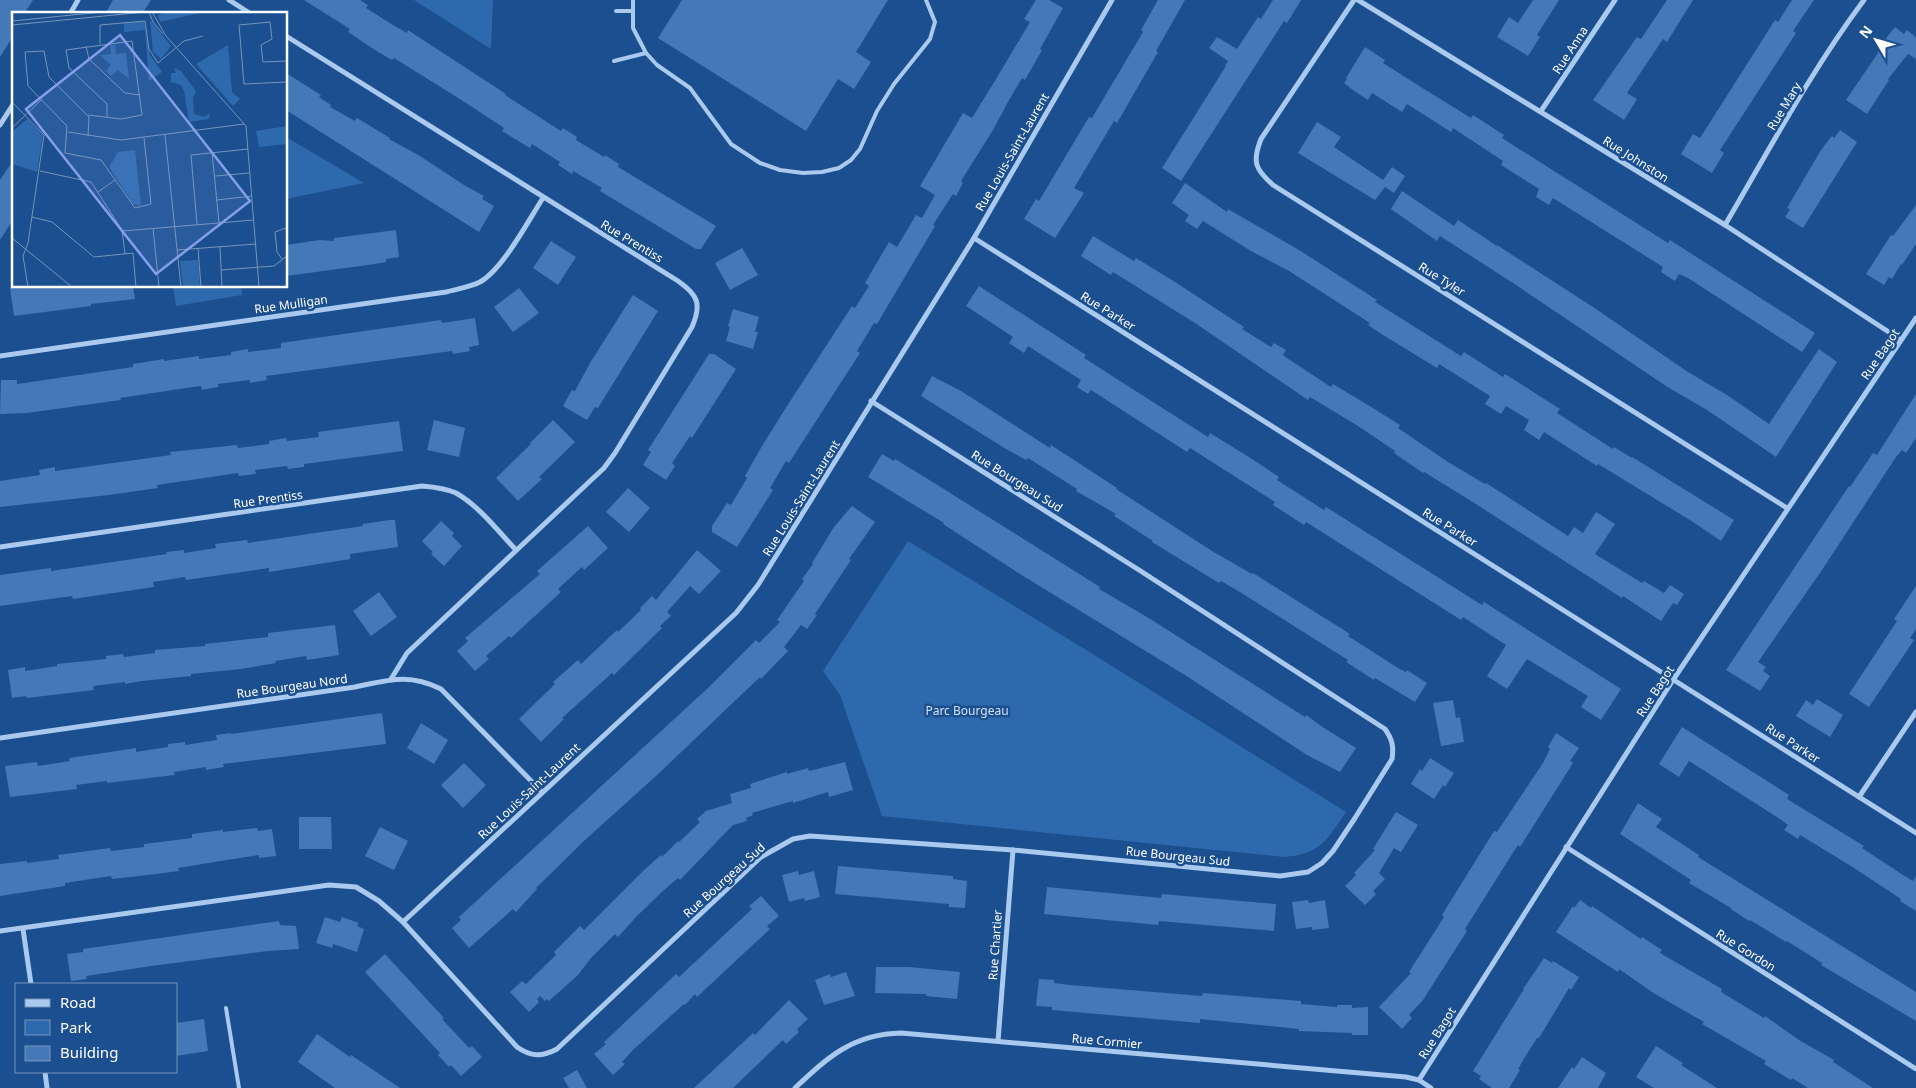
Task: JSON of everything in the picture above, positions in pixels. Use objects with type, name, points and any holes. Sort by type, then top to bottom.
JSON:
[{"type":"street","points":[[71,12],[78,0]]},
{"type":"street","points":[[229,0],[248,12]]},
{"type":"street","name":"Rue Louis-Saint-Laurent","points":[[402,922],[736,613],[758,586],[871,401],[974,238],[1112,0]]},
{"type":"street","name":"Rue Tyler","points":[[1354,0],[1261,140],[1256,153],[1256,166],[1263,176],[1273,185],[1787,508]]},
{"type":"street","name":"Rue Johnston","points":[[1358,0],[1725,225],[1901,340]]},
{"type":"street","name":"Rue Anna","points":[[1541,111],[1615,0]]},
{"type":"street","name":"Rue Mary","points":[[1725,225],[1819,66],[1864,0]]},
{"type":"street","name":"Rue Prentiss","points":[[288,37],[678,281],[695,296],[698,305],[697,316],[692,327],[604,468],[407,653],[391,680]]},
{"type":"street","points":[[0,125],[12,106]]},
{"type":"street","name":"Rue Mulligan","points":[[0,356],[397,299],[466,287],[481,282],[492,272],[504,258],[543,198]]},
{"type":"street","name":"Rue Parker","points":[[974,238],[1916,833]]},
{"type":"street","name":"Rue Bagot","points":[[1419,1080],[1673,680],[1916,318]]},
{"type":"street","name":"Rue Bourgeau Sud","points":[[402,922],[517,1047],[526,1053],[537,1056],[547,1054],[556,1048],[761,857],[792,839],[810,836],[1012,850],[1280,876],[1308,872],[1322,863],[1333,851],[1392,759],[1394,748],[1392,738],[1385,729],[1139,570],[871,401]]},
{"type":"street","name":"Rue Prentiss","points":[[0,547],[422,486],[439,487],[455,493],[469,502],[516,550]]},
{"type":"street","name":"Rue Bourgeau Nord","points":[[0,738],[355,687],[391,680],[412,679],[426,682],[441,689],[542,792]]},
{"type":"street","points":[[1859,798],[1916,712]]},
{"type":"street","name":"Rue Gordon","points":[[1566,848],[1916,1069]]},
{"type":"street","name":"Rue Chartier","points":[[998,1041],[1012,850]]},
{"type":"street","points":[[0,932],[329,885],[356,887],[368,892],[402,922]]},
{"type":"street","points":[[23,928],[31,983]]},
{"type":"street","name":"Rue Cormier","points":[[795,1088],[835,1053],[866,1038],[901,1033],[1387,1075],[1419,1080],[1432,1088]]},
{"type":"street","points":[[44,1073],[47,1088]]},
{"type":"lane","points":[[633,0],[633,28],[646,53],[657,65],[690,88],[731,144],[760,163],[780,170],[803,173],[822,172],[839,168],[851,160],[860,149],[877,111],[894,84],[930,39],[935,22],[926,0]]},
{"type":"lane","points":[[616,11],[632,11]]},
{"type":"lane","points":[[614,61],[646,53]]},
{"type":"lane","points":[[226,1008],[239,1088]]},
{"type":"green space","points":[[414,0],[493,0],[491,49]]},
{"type":"green space","points":[[288,138],[364,183],[288,199]]},
{"type":"green space","points":[[173,288],[241,288],[242,295],[176,306]]},
{"type":"green space","name":"Parc Bourgeau","points":[[908,541],[1346,812],[1333,831],[1315,849],[1306,853],[1284,857],[882,816],[840,695],[823,671]]},
{"type":"building","points":[[0,0],[33,0],[25,12],[12,12],[12,38],[0,57]]},
{"type":"building","points":[[113,0],[151,0],[143,12],[106,12]]},
{"type":"building","points":[[304,0],[360,0],[368,5],[366,8],[407,33],[408,30],[561,131],[563,128],[577,137],[576,140],[619,164],[618,167],[716,226],[701,249],[696,249],[600,191],[602,188],[573,171],[572,174],[558,165],[560,162],[532,144],[530,148],[502,131],[504,128],[394,58],[392,60],[378,52],[348,32],[350,29]]},
{"type":"building","points":[[682,0],[888,0],[856,52],[871,62],[854,89],[838,79],[806,131],[658,38]]},
{"type":"building","points":[[1036,0],[1049,0],[1063,8],[1040,49],[1042,50],[1025,80],[1022,78],[993,130],[961,181],[963,183],[956,196],[953,194],[933,225],[935,226],[877,324],[874,323],[857,351],[860,353],[789,463],[786,461],[770,488],[773,490],[737,547],[712,532],[712,526],[727,503],[731,505],[747,478],[745,476],[787,406],[852,306],[855,308],[869,286],[865,283],[889,242],[897,247],[916,215],[922,218],[935,195],[920,186],[963,113],[972,118],[1030,22],[1024,19]]},
{"type":"building","points":[[1158,0],[1185,0],[1156,51],[1158,52],[1117,123],[1114,121],[1074,188],[1084,193],[1055,238],[1024,219],[1036,199],[1039,201],[1089,117],[1092,118],[1143,32],[1141,30]]},
{"type":"building","points":[[1273,0],[1301,0],[1287,23],[1284,21],[1181,181],[1162,168],[1228,61],[1209,48],[1217,37],[1237,49],[1258,17],[1261,19]]},
{"type":"building","points":[[1533,0],[1559,0],[1537,35],[1540,37],[1528,56],[1497,37],[1509,17],[1518,23]]},
{"type":"building","points":[[1667,0],[1693,0],[1667,42],[1663,39],[1627,93],[1637,99],[1624,120],[1593,100],[1637,37],[1641,39]]},
{"type":"building","points":[[1792,0],[1814,0],[1793,31],[1796,33],[1720,150],[1724,153],[1712,173],[1681,154],[1693,134],[1700,138],[1775,20],[1778,22]]},
{"type":"building","points":[[1895,27],[1904,34],[1907,30],[1916,37],[1916,59],[1908,54],[1888,79],[1867,114],[1846,100],[1880,50],[1878,48]]},
{"type":"building","points":[[1365,47],[1385,60],[1383,63],[1471,118],[1473,115],[1504,135],[1502,138],[1668,243],[1670,240],[1815,333],[1802,352],[1688,278],[1679,274],[1675,281],[1661,272],[1663,267],[1553,198],[1549,205],[1536,197],[1539,189],[1501,165],[1503,161],[1453,128],[1451,132],[1407,104],[1402,112],[1372,93],[1368,100],[1344,83]]},
{"type":"building","points":[[288,74],[321,95],[319,97],[331,105],[330,107],[355,121],[357,118],[484,196],[482,199],[494,206],[479,232],[288,111]]},
{"type":"building","points":[[1317,122],[1341,137],[1334,147],[1383,180],[1392,167],[1405,176],[1394,193],[1385,187],[1375,200],[1298,153]]},
{"type":"building","points":[[1840,130],[1857,142],[1803,228],[1785,217],[1790,209],[1787,208],[1821,150],[1832,136],[1834,138]]},
{"type":"building","points":[[12,162],[12,221],[0,240],[0,180]]},
{"type":"building","points":[[1185,183],[1227,212],[1228,209],[1299,250],[1377,300],[1375,302],[1461,356],[1464,352],[1503,377],[1505,374],[1560,409],[1557,413],[1613,449],[1614,447],[1632,457],[1734,520],[1721,541],[1690,520],[1598,464],[1597,466],[1544,432],[1539,440],[1524,430],[1529,420],[1506,406],[1501,414],[1485,404],[1490,396],[1439,364],[1437,368],[1383,335],[1368,325],[1370,323],[1289,271],[1251,251],[1203,221],[1197,229],[1185,221],[1189,215],[1172,203]]},
{"type":"building","points":[[1402,191],[1454,226],[1458,220],[1769,424],[1819,349],[1837,362],[1776,457],[1513,283],[1440,236],[1437,241],[1391,209]]},
{"type":"building","points":[[1916,205],[1916,244],[1892,279],[1889,277],[1884,285],[1866,274],[1891,235],[1893,236]]},
{"type":"building","points":[[396,230],[399,257],[386,259],[386,262],[288,276],[288,245],[320,240],[334,241],[334,238]]},
{"type":"building","points":[[1093,236],[1134,261],[1136,258],[1175,282],[1271,347],[1274,343],[1286,350],[1284,356],[1331,387],[1333,384],[1400,425],[1398,428],[1448,462],[1486,483],[1568,536],[1574,527],[1583,533],[1596,512],[1615,524],[1595,554],[1642,583],[1644,581],[1664,593],[1670,585],[1684,594],[1677,605],[1673,603],[1661,621],[1623,596],[1622,598],[1468,499],[1423,473],[1358,426],[1310,397],[1308,400],[1195,323],[1113,272],[1111,275],[1081,256]]},
{"type":"building","points":[[551,241],[576,257],[558,285],[533,268]]},
{"type":"building","points":[[742,248],[758,275],[730,290],[715,263]]},
{"type":"building","points":[[979,286],[1086,355],[1084,358],[1208,437],[1210,433],[1249,457],[1279,477],[1277,480],[1324,510],[1326,507],[1482,605],[1484,602],[1621,689],[1601,720],[1581,707],[1588,696],[1527,659],[1507,689],[1487,676],[1506,645],[1463,617],[1461,620],[1306,522],[1304,525],[1273,505],[1275,502],[1190,448],[1187,452],[1091,390],[1088,394],[1077,387],[1081,380],[1028,346],[1024,353],[1009,343],[1013,337],[966,306]]},
{"type":"building","points":[[10,288],[133,288],[135,299],[14,316]]},
{"type":"building","points":[[519,288],[539,313],[513,332],[494,307]]},
{"type":"building","points":[[633,295],[658,311],[598,408],[595,407],[587,420],[563,406],[572,390],[575,391],[590,363]]},
{"type":"building","points":[[733,309],[759,317],[755,332],[758,332],[753,349],[726,341]]},
{"type":"building","points":[[475,318],[479,345],[469,347],[470,351],[453,354],[452,351],[266,376],[267,380],[250,383],[250,380],[218,384],[218,387],[202,390],[201,386],[120,398],[121,400],[27,413],[0,414],[1,380],[17,380],[17,384],[133,367],[133,364],[164,359],[164,361],[199,356],[199,359],[231,355],[231,352],[248,349],[248,352],[281,348],[281,343],[441,320],[442,323]]},
{"type":"building","points":[[709,354],[714,354],[736,369],[692,438],[690,436],[672,463],[675,466],[666,480],[643,465],[651,452],[648,450]]},
{"type":"building","points":[[932,376],[961,391],[1050,448],[1051,445],[1212,551],[1253,573],[1350,634],[1348,636],[1398,668],[1406,672],[1407,670],[1427,683],[1415,702],[1375,678],[1374,680],[1346,662],[1348,660],[1240,592],[1221,581],[1219,583],[1152,542],[1114,516],[1116,514],[1076,491],[1077,489],[1028,458],[1026,460],[1006,449],[921,396]]},
{"type":"building","points":[[1916,394],[1916,438],[1906,453],[1902,450],[1896,457],[1822,570],[1758,662],[1766,667],[1763,671],[1770,676],[1760,691],[1726,670],[1849,486],[1873,453],[1877,455]]},
{"type":"building","points":[[434,420],[465,428],[459,457],[427,450]]},
{"type":"building","points":[[553,420],[575,442],[539,477],[542,479],[518,501],[496,478]]},
{"type":"building","points":[[399,421],[403,451],[304,464],[304,467],[288,469],[287,466],[255,470],[256,474],[239,476],[238,473],[157,485],[158,488],[109,495],[0,507],[0,481],[40,475],[39,470],[55,467],[55,471],[171,455],[170,452],[237,445],[238,448],[269,444],[269,441],[286,438],[287,441],[319,437],[318,432]]},
{"type":"building","points":[[882,454],[894,461],[895,459],[923,476],[1100,587],[1099,589],[1147,617],[1305,717],[1306,715],[1356,748],[1340,772],[1307,755],[1188,677],[1020,574],[944,523],[868,477]]},
{"type":"building","points":[[628,488],[650,508],[629,532],[606,512]]},
{"type":"building","points":[[852,506],[875,522],[849,559],[851,560],[807,629],[801,625],[784,647],[788,651],[761,679],[760,677],[656,776],[585,840],[536,888],[516,912],[513,909],[469,948],[452,928],[461,920],[459,917],[709,687],[756,640],[759,643],[780,622],[777,620],[804,581],[802,579],[813,564],[834,527]]},
{"type":"building","points":[[395,520],[398,547],[350,554],[350,559],[269,572],[269,568],[186,580],[185,577],[153,582],[154,587],[73,599],[72,596],[0,606],[0,575],[51,568],[51,571],[167,554],[166,552],[184,550],[184,553],[216,548],[215,544],[247,540],[248,543],[363,526],[363,524]]},
{"type":"building","points":[[441,521],[454,533],[452,536],[462,546],[444,566],[431,554],[433,552],[422,541]]},
{"type":"building","points":[[588,526],[608,548],[584,570],[582,567],[558,589],[561,592],[511,638],[509,636],[486,656],[489,659],[475,671],[457,651],[468,641],[465,638],[540,574],[537,571]]},
{"type":"building","points":[[697,550],[721,571],[699,594],[690,586],[667,612],[671,616],[660,626],[662,628],[614,675],[612,673],[562,718],[564,719],[541,742],[519,719],[555,684],[553,682],[578,660],[581,664],[641,610],[640,608],[652,596],[656,600]]},
{"type":"building","points":[[1916,586],[1916,629],[1910,638],[1914,640],[1869,707],[1849,694],[1897,621],[1894,619]]},
{"type":"building","points":[[379,592],[397,617],[371,636],[353,611]]},
{"type":"building","points":[[335,625],[339,655],[307,660],[306,656],[241,669],[125,684],[125,682],[93,686],[94,690],[12,698],[8,670],[25,667],[25,671],[57,666],[57,664],[106,659],[106,656],[123,654],[124,657],[155,653],[155,650],[205,646],[205,644],[268,637],[268,633]]},
{"type":"building","points":[[1817,699],[1843,715],[1830,737],[1796,716],[1806,700],[1813,705]]},
{"type":"building","points":[[1453,700],[1456,718],[1460,717],[1464,742],[1441,746],[1433,703]]},
{"type":"building","points":[[382,713],[386,744],[223,764],[224,767],[206,770],[206,767],[174,772],[175,775],[76,785],[77,789],[10,797],[5,766],[37,762],[38,766],[70,761],[69,758],[136,748],[136,752],[168,747],[168,744],[185,742],[185,745],[217,740],[216,735]]},
{"type":"building","points":[[421,723],[448,740],[434,764],[407,748]]},
{"type":"building","points":[[1682,727],[1789,795],[1787,799],[1864,846],[1862,848],[1900,873],[1913,881],[1916,876],[1916,911],[1851,866],[1800,835],[1798,839],[1784,830],[1788,825],[1780,819],[1689,761],[1679,777],[1659,764]]},
{"type":"building","points":[[1556,733],[1579,748],[1570,761],[1573,763],[1520,847],[1518,845],[1509,859],[1465,929],[1467,931],[1423,1000],[1409,1015],[1412,1018],[1402,1029],[1379,1007],[1411,973],[1409,972],[1444,917],[1442,915],[1494,831],[1497,832],[1543,763],[1550,749],[1548,747]]},
{"type":"building","points":[[1430,758],[1454,773],[1434,799],[1411,784],[1420,769],[1422,771]]},
{"type":"building","points":[[845,762],[853,790],[829,797],[828,792],[793,803],[793,801],[772,807],[752,813],[753,815],[746,818],[747,821],[733,825],[680,880],[678,878],[664,890],[618,937],[615,934],[591,958],[578,975],[549,1001],[547,999],[545,1001],[540,996],[537,999],[539,1002],[529,1012],[510,992],[522,981],[526,984],[556,955],[554,952],[580,926],[584,930],[644,870],[661,855],[662,857],[700,822],[697,819],[706,811],[732,803],[730,794],[751,788],[750,784],[787,772],[787,774],[808,768],[809,771]]},
{"type":"building","points":[[464,763],[486,785],[463,808],[441,785]]},
{"type":"building","points":[[1638,803],[1662,819],[1656,827],[1699,855],[1698,857],[1916,992],[1916,1021],[1821,965],[1822,963],[1787,941],[1749,921],[1689,883],[1691,880],[1620,834]]},
{"type":"building","points":[[1396,812],[1418,825],[1401,852],[1394,848],[1379,873],[1385,879],[1373,891],[1376,894],[1365,905],[1345,886],[1375,850],[1373,849]]},
{"type":"building","points":[[299,817],[331,817],[332,849],[299,849]]},
{"type":"building","points":[[380,827],[408,841],[394,870],[365,856]]},
{"type":"building","points":[[257,828],[258,831],[272,829],[276,856],[259,858],[259,855],[178,868],[179,871],[148,875],[112,879],[111,876],[65,883],[65,886],[0,896],[0,864],[59,859],[58,855],[110,848],[111,851],[144,847],[144,844],[192,838],[192,834]]},
{"type":"building","points":[[838,866],[953,876],[953,879],[967,881],[965,908],[949,907],[949,904],[835,894]]},
{"type":"building","points":[[798,871],[799,875],[814,871],[820,897],[805,901],[804,898],[789,902],[782,875]]},
{"type":"building","points":[[1047,887],[1161,898],[1162,894],[1276,904],[1274,931],[1159,921],[1158,925],[1044,914]]},
{"type":"building","points":[[761,896],[779,916],[767,926],[770,929],[697,997],[695,994],[633,1050],[622,1062],[625,1064],[613,1075],[594,1054],[606,1044],[604,1042],[676,974],[679,977],[752,909],[749,906]]},
{"type":"building","points":[[1308,900],[1309,903],[1325,900],[1329,928],[1312,930],[1312,927],[1296,929],[1292,902]]},
{"type":"building","points":[[1580,900],[1641,939],[1642,937],[1662,950],[1660,953],[1722,989],[1721,992],[1764,1018],[1765,1016],[1799,1040],[1834,1060],[1833,1062],[1873,1088],[1808,1088],[1764,1064],[1766,1061],[1702,1024],[1704,1022],[1655,994],[1619,969],[1618,972],[1556,932],[1573,906],[1574,908]]},
{"type":"building","points":[[325,917],[340,922],[342,917],[359,923],[357,926],[364,929],[357,952],[333,944],[332,948],[316,943]]},
{"type":"building","points":[[279,921],[280,925],[296,926],[299,949],[268,951],[151,966],[86,976],[87,979],[71,981],[67,954],[83,952],[83,949]]},
{"type":"building","points":[[385,954],[469,1048],[472,1046],[482,1057],[461,1076],[451,1065],[449,1067],[438,1055],[440,1053],[365,972]]},
{"type":"building","points":[[1544,958],[1552,963],[1553,961],[1579,977],[1571,990],[1569,988],[1539,1038],[1537,1038],[1525,1057],[1518,1069],[1520,1070],[1509,1088],[1492,1088],[1479,1079],[1481,1076],[1473,1071]]},
{"type":"building","points":[[876,967],[909,967],[960,972],[957,999],[926,996],[926,994],[875,993]]},
{"type":"building","points":[[846,972],[855,996],[824,1005],[815,980],[830,974],[831,977]]},
{"type":"building","points":[[1039,979],[1054,980],[1054,983],[1070,985],[1202,996],[1203,993],[1301,1001],[1301,1004],[1337,1007],[1337,1005],[1352,1005],[1352,1008],[1368,1007],[1368,1035],[1299,1031],[1299,1029],[1200,1019],[1200,1023],[1052,1010],[1052,1007],[1036,1006]]},
{"type":"building","points":[[789,1000],[808,1019],[797,1029],[799,1032],[786,1044],[783,1040],[733,1088],[694,1088],[753,1033],[755,1035]]},
{"type":"building","points":[[204,1019],[208,1051],[178,1056],[178,1023]]},
{"type":"building","points":[[317,1034],[400,1088],[335,1088],[298,1062]]},
{"type":"building","points":[[1656,1046],[1717,1088],[1654,1088],[1636,1077]]},
{"type":"building","points":[[1582,1057],[1606,1073],[1598,1088],[1558,1088],[1572,1067],[1574,1069]]},
{"type":"building","points":[[577,1070],[587,1088],[569,1088],[563,1078]]}]
